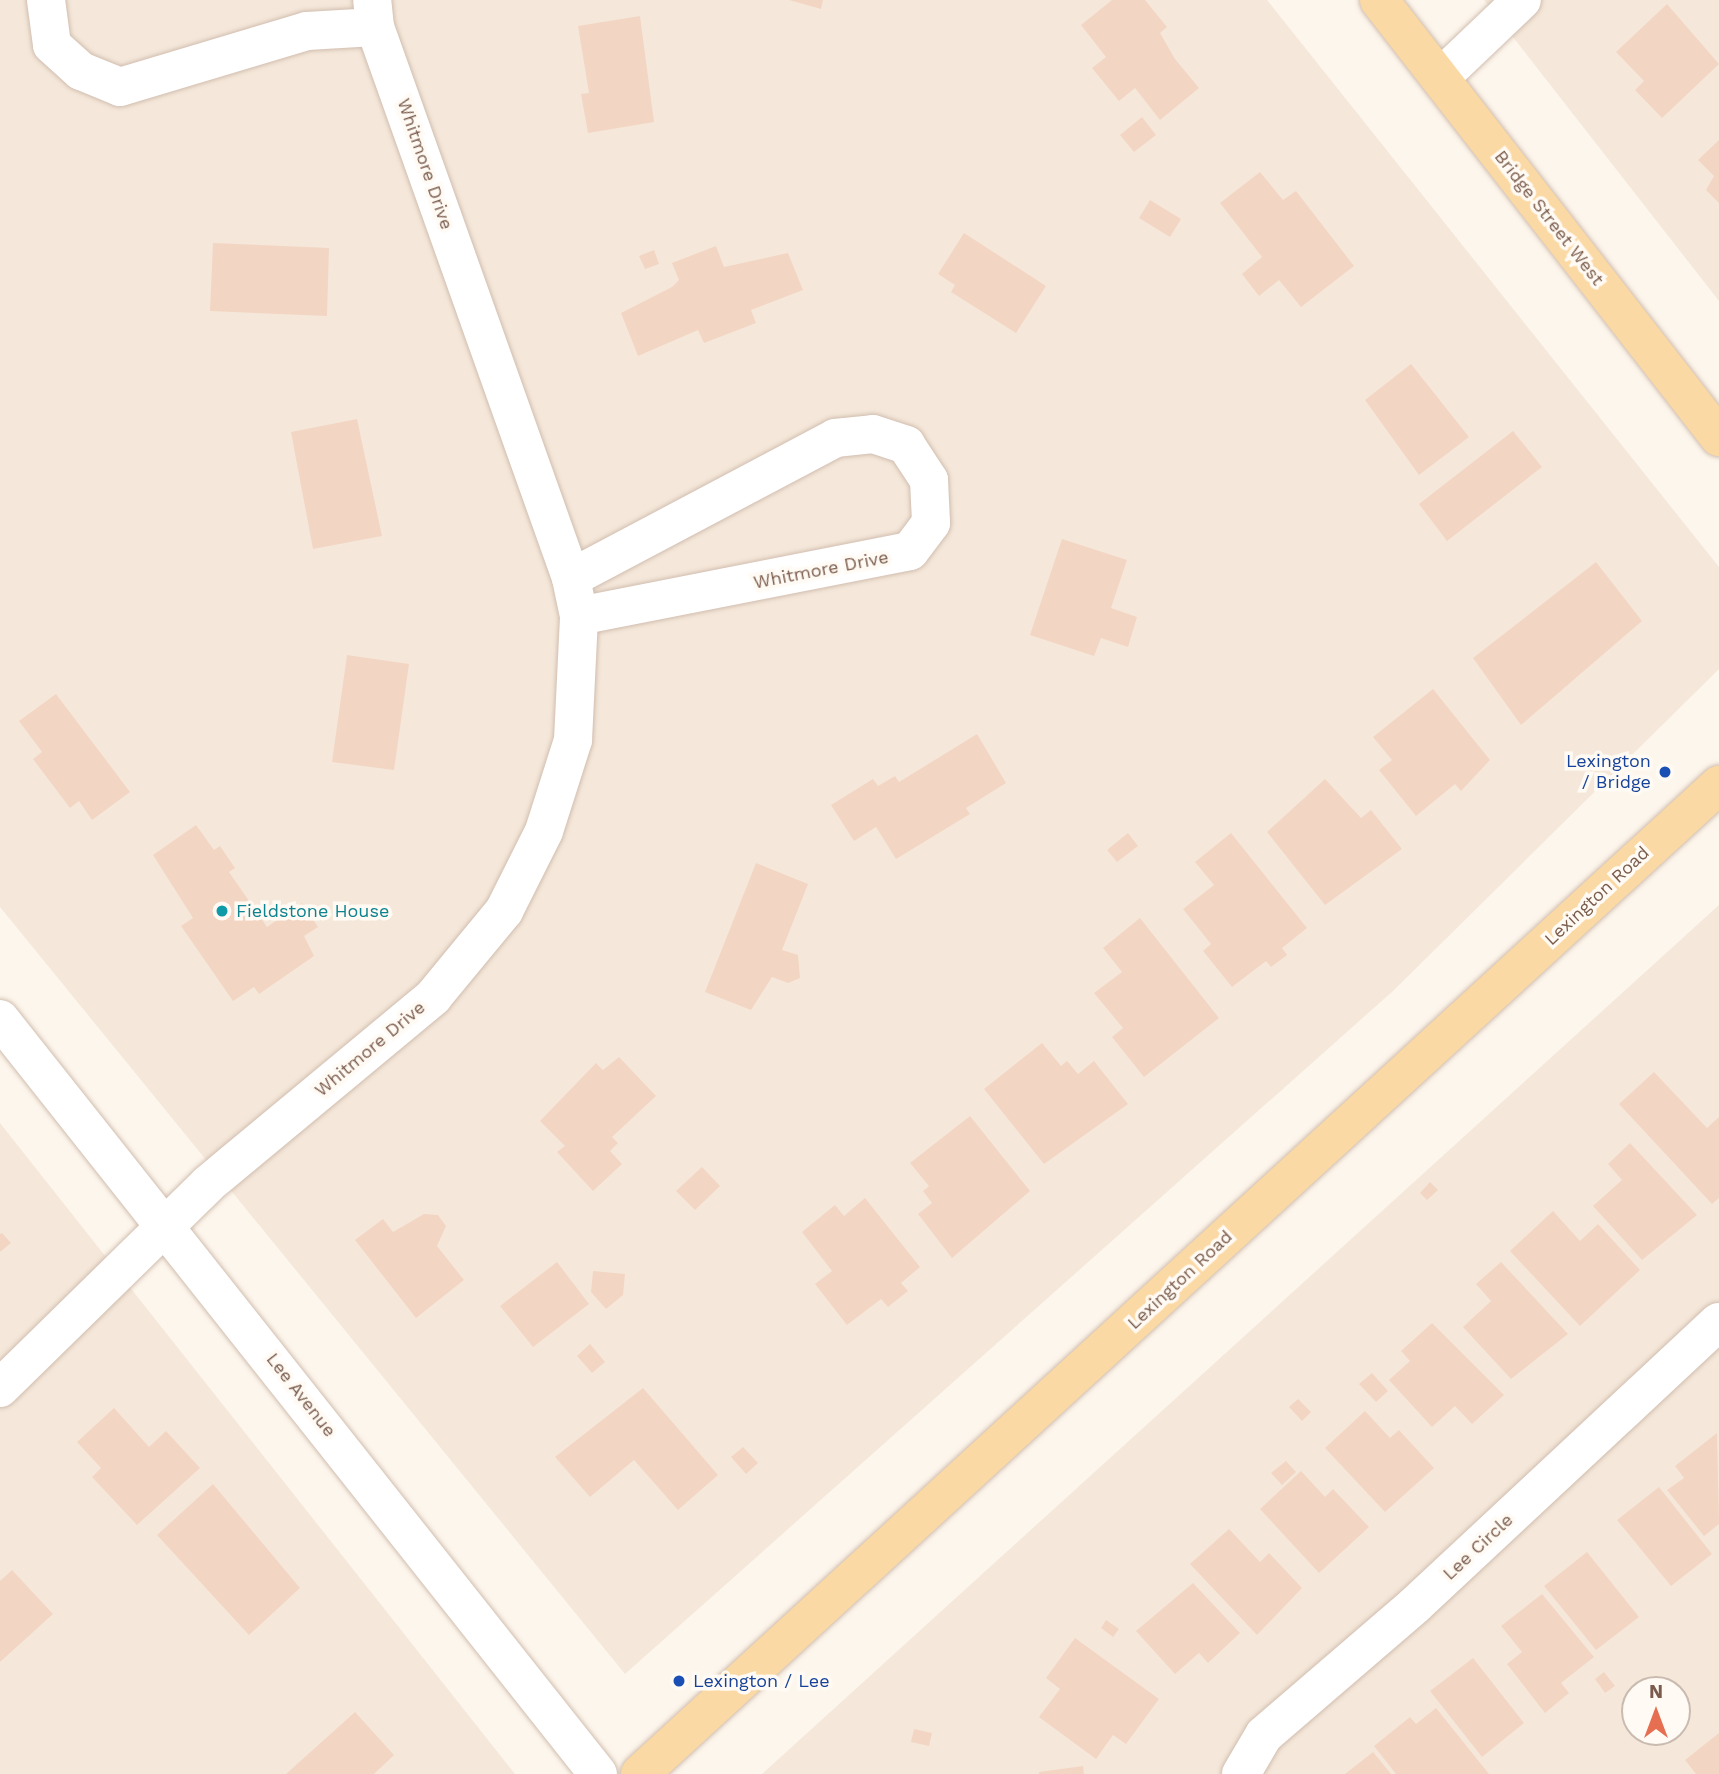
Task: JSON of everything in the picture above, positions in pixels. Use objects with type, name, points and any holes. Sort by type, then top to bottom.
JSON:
[{"type":"main road","name":"Bridge Street West","points":[[1379,0],[1719,437]]},
{"type":"main road","name":"Lexington Road","points":[[640,1774],[1719,785]]},
{"type":"street","name":"Whitmore Drive","points":[[0,1388],[208,1184],[433,997],[505,911],[544,831],[573,740],[579,616],[571,579],[374,13],[120,87],[81,71],[52,45],[46,0]]},
{"type":"street","points":[[1440,78],[1522,0]]},
{"type":"street","name":"Whitmore Drive","points":[[571,579],[835,438],[873,434],[906,445],[929,480],[931,523],[910,551],[579,616]]},
{"type":"street","name":"Lee Avenue","points":[[0,1019],[168,1225],[598,1774]]},
{"type":"street","name":"Lee Circle","points":[[1241,1774],[1264,1735],[1415,1605],[1719,1322]]},
{"type":"shaded area","points":[[0,0],[1267,0],[1719,567],[1719,669],[1393,991],[625,1674],[0,907]]},
{"type":"shaded area","points":[[1484,0],[1719,0],[1719,301]]},
{"type":"shaded area","points":[[1719,905],[1719,1774],[762,1774]]},
{"type":"shaded area","points":[[0,1123],[515,1774],[0,1774]]},
{"type":"building","points":[[789,0],[823,0],[821,9]]},
{"type":"building","points":[[1112,0],[1145,0],[1167,27],[1160,33],[1175,59],[1199,88],[1160,120],[1135,88],[1119,101],[1092,68],[1106,57],[1081,25]]},
{"type":"building","points":[[1667,4],[1719,64],[1662,118],[1635,90],[1644,81],[1616,52]]},
{"type":"building","points":[[640,16],[654,122],[588,133],[581,94],[589,93],[578,26]]},
{"type":"building","points":[[1142,117],[1156,135],[1134,152],[1120,135]]},
{"type":"building","points":[[1719,140],[1719,203],[1706,190],[1714,176],[1698,160]]},
{"type":"building","points":[[1260,172],[1283,200],[1296,191],[1354,266],[1301,307],[1279,280],[1259,296],[1242,274],[1262,257],[1220,203]]},
{"type":"building","points":[[1150,200],[1181,219],[1170,237],[1139,218]]},
{"type":"building","points":[[964,233],[1046,286],[1016,333],[951,292],[955,285],[938,274]]},
{"type":"building","points":[[213,243],[329,248],[327,316],[210,311]]},
{"type":"building","points":[[716,246],[724,267],[788,253],[803,290],[751,310],[756,323],[704,343],[698,330],[638,356],[621,313],[672,287],[679,280],[672,263]]},
{"type":"building","points":[[654,250],[659,264],[645,269],[639,256]]},
{"type":"building","points":[[1411,364],[1469,437],[1419,475],[1365,400]]},
{"type":"building","points":[[357,419],[382,536],[313,549],[291,432]]},
{"type":"building","points":[[1513,431],[1542,467],[1447,541],[1419,504]]},
{"type":"building","points":[[1062,539],[1127,560],[1111,608],[1137,617],[1128,647],[1101,638],[1094,656],[1030,635]]},
{"type":"building","points":[[1596,562],[1642,621],[1521,725],[1473,658]]},
{"type":"building","points":[[347,655],[409,664],[394,770],[332,762]]},
{"type":"building","points":[[1433,689],[1490,760],[1461,791],[1455,784],[1416,816],[1379,770],[1392,760],[1373,737]]},
{"type":"building","points":[[56,694],[130,792],[92,820],[79,801],[70,808],[33,759],[42,752],[19,721]]},
{"type":"building","points":[[977,734],[1006,783],[966,808],[970,814],[896,859],[876,827],[854,841],[831,805],[873,779],[878,786],[895,776],[899,782]]},
{"type":"building","points":[[1325,779],[1361,818],[1371,810],[1402,849],[1325,905],[1267,832]]},
{"type":"building","name":"Fieldstone House","points":[[196,825],[214,850],[220,846],[235,868],[229,872],[267,927],[302,903],[318,927],[304,936],[314,956],[259,994],[254,987],[233,1001],[181,926],[193,918],[153,855]]},
{"type":"building","points":[[1128,833],[1138,846],[1117,862],[1107,850]]},
{"type":"building","points":[[1231,833],[1307,928],[1282,948],[1287,955],[1271,967],[1266,961],[1232,987],[1203,951],[1211,944],[1183,909],[1214,885],[1195,862]]},
{"type":"building","points":[[756,863],[808,884],[782,950],[798,955],[800,978],[788,983],[772,977],[751,1010],[705,992]]},
{"type":"building","points":[[1140,918],[1219,1018],[1144,1077],[1112,1037],[1123,1028],[1094,993],[1122,972],[1103,948]]},
{"type":"building","points":[[1042,1043],[1061,1066],[1067,1061],[1078,1074],[1094,1061],[1128,1104],[1044,1164],[984,1089]]},
{"type":"building","points":[[619,1057],[656,1096],[612,1137],[618,1143],[610,1151],[622,1164],[593,1191],[557,1152],[565,1146],[540,1121],[596,1063],[603,1070]]},
{"type":"building","points":[[1654,1072],[1707,1128],[1719,1117],[1719,1198],[1712,1204],[1619,1104]]},
{"type":"building","points":[[970,1116],[1030,1191],[952,1258],[918,1214],[932,1203],[923,1191],[929,1186],[910,1163]]},
{"type":"building","points":[[1630,1143],[1697,1215],[1642,1260],[1593,1206],[1622,1180],[1608,1164]]},
{"type":"building","points":[[702,1167],[720,1186],[695,1210],[676,1191]]},
{"type":"building","points":[[1430,1182],[1438,1190],[1427,1200],[1420,1193]]},
{"type":"building","points":[[865,1198],[920,1267],[901,1283],[908,1291],[888,1307],[881,1299],[847,1325],[815,1284],[832,1271],[802,1232],[835,1205],[844,1216]]},
{"type":"building","points":[[1553,1211],[1580,1241],[1598,1224],[1640,1270],[1580,1326],[1510,1251]]},
{"type":"building","points":[[424,1214],[438,1215],[446,1226],[437,1246],[464,1280],[416,1318],[355,1240],[383,1219],[393,1232]]},
{"type":"building","points":[[0,1234],[11,1243],[0,1252]]},
{"type":"building","points":[[557,1262],[589,1304],[533,1347],[500,1306]]},
{"type":"building","points":[[1501,1262],[1568,1334],[1511,1379],[1463,1327],[1491,1301],[1476,1284]]},
{"type":"building","points":[[593,1271],[625,1274],[623,1295],[606,1309],[591,1292]]},
{"type":"building","points":[[1432,1323],[1504,1395],[1472,1424],[1455,1406],[1432,1427],[1389,1380],[1410,1361],[1401,1351]]},
{"type":"building","points":[[590,1344],[605,1362],[592,1373],[577,1356]]},
{"type":"building","points":[[1372,1373],[1388,1391],[1376,1402],[1359,1384]]},
{"type":"building","points":[[643,1388],[718,1475],[678,1510],[634,1460],[590,1497],[555,1457]]},
{"type":"building","points":[[1298,1399],[1311,1412],[1302,1421],[1289,1407]]},
{"type":"building","points":[[114,1408],[149,1447],[166,1431],[200,1468],[137,1525],[92,1477],[101,1468],[77,1442]]},
{"type":"building","points":[[1365,1411],[1390,1438],[1399,1430],[1434,1468],[1385,1512],[1325,1448]]},
{"type":"building","points":[[1717,1433],[1719,1524],[1704,1536],[1667,1490],[1684,1478],[1675,1466]]},
{"type":"building","points":[[743,1447],[758,1463],[746,1474],[731,1457]]},
{"type":"building","points":[[1286,1461],[1296,1472],[1282,1485],[1271,1473]]},
{"type":"building","points":[[1301,1471],[1325,1497],[1333,1489],[1369,1527],[1319,1573],[1260,1509]]},
{"type":"building","points":[[213,1484],[300,1588],[249,1635],[157,1535]]},
{"type":"building","points":[[1659,1487],[1712,1554],[1671,1586],[1617,1520]]},
{"type":"building","points":[[1229,1529],[1260,1562],[1269,1553],[1302,1588],[1257,1635],[1190,1564]]},
{"type":"building","points":[[1587,1552],[1639,1617],[1596,1650],[1544,1586]]},
{"type":"building","points":[[12,1570],[53,1614],[0,1662],[0,1581]]},
{"type":"building","points":[[1193,1583],[1240,1633],[1208,1663],[1199,1653],[1175,1674],[1136,1631]]},
{"type":"building","points":[[1542,1594],[1594,1657],[1561,1683],[1569,1693],[1545,1713],[1507,1664],[1522,1652],[1501,1626]]},
{"type":"building","points":[[1106,1620],[1119,1629],[1113,1637],[1101,1628]]},
{"type":"building","points":[[1075,1638],[1159,1699],[1126,1744],[1113,1735],[1096,1759],[1039,1717],[1060,1689],[1046,1678]]},
{"type":"building","points":[[1473,1658],[1524,1723],[1482,1757],[1430,1691]]},
{"type":"building","points":[[1604,1672],[1615,1686],[1605,1693],[1595,1679]]},
{"type":"building","points":[[1436,1708],[1489,1774],[1396,1774],[1374,1746],[1410,1717],[1416,1724]]},
{"type":"building","points":[[355,1712],[394,1755],[374,1774],[286,1774]]},
{"type":"building","points":[[914,1729],[932,1733],[929,1746],[911,1742]]},
{"type":"building","points":[[1719,1733],[1719,1774],[1696,1774],[1685,1760]]},
{"type":"building","points":[[1373,1752],[1391,1774],[1345,1774]]},
{"type":"building","points":[[1083,1766],[1084,1774],[1039,1774],[1039,1772]]},
{"type":"place","name":"Lexington / Bridge","points":[[1665,772]]},
{"type":"place","name":"Fieldstone House","points":[[222,911]]},
{"type":"place","name":"Lexington / Lee","points":[[679,1681]]}]
